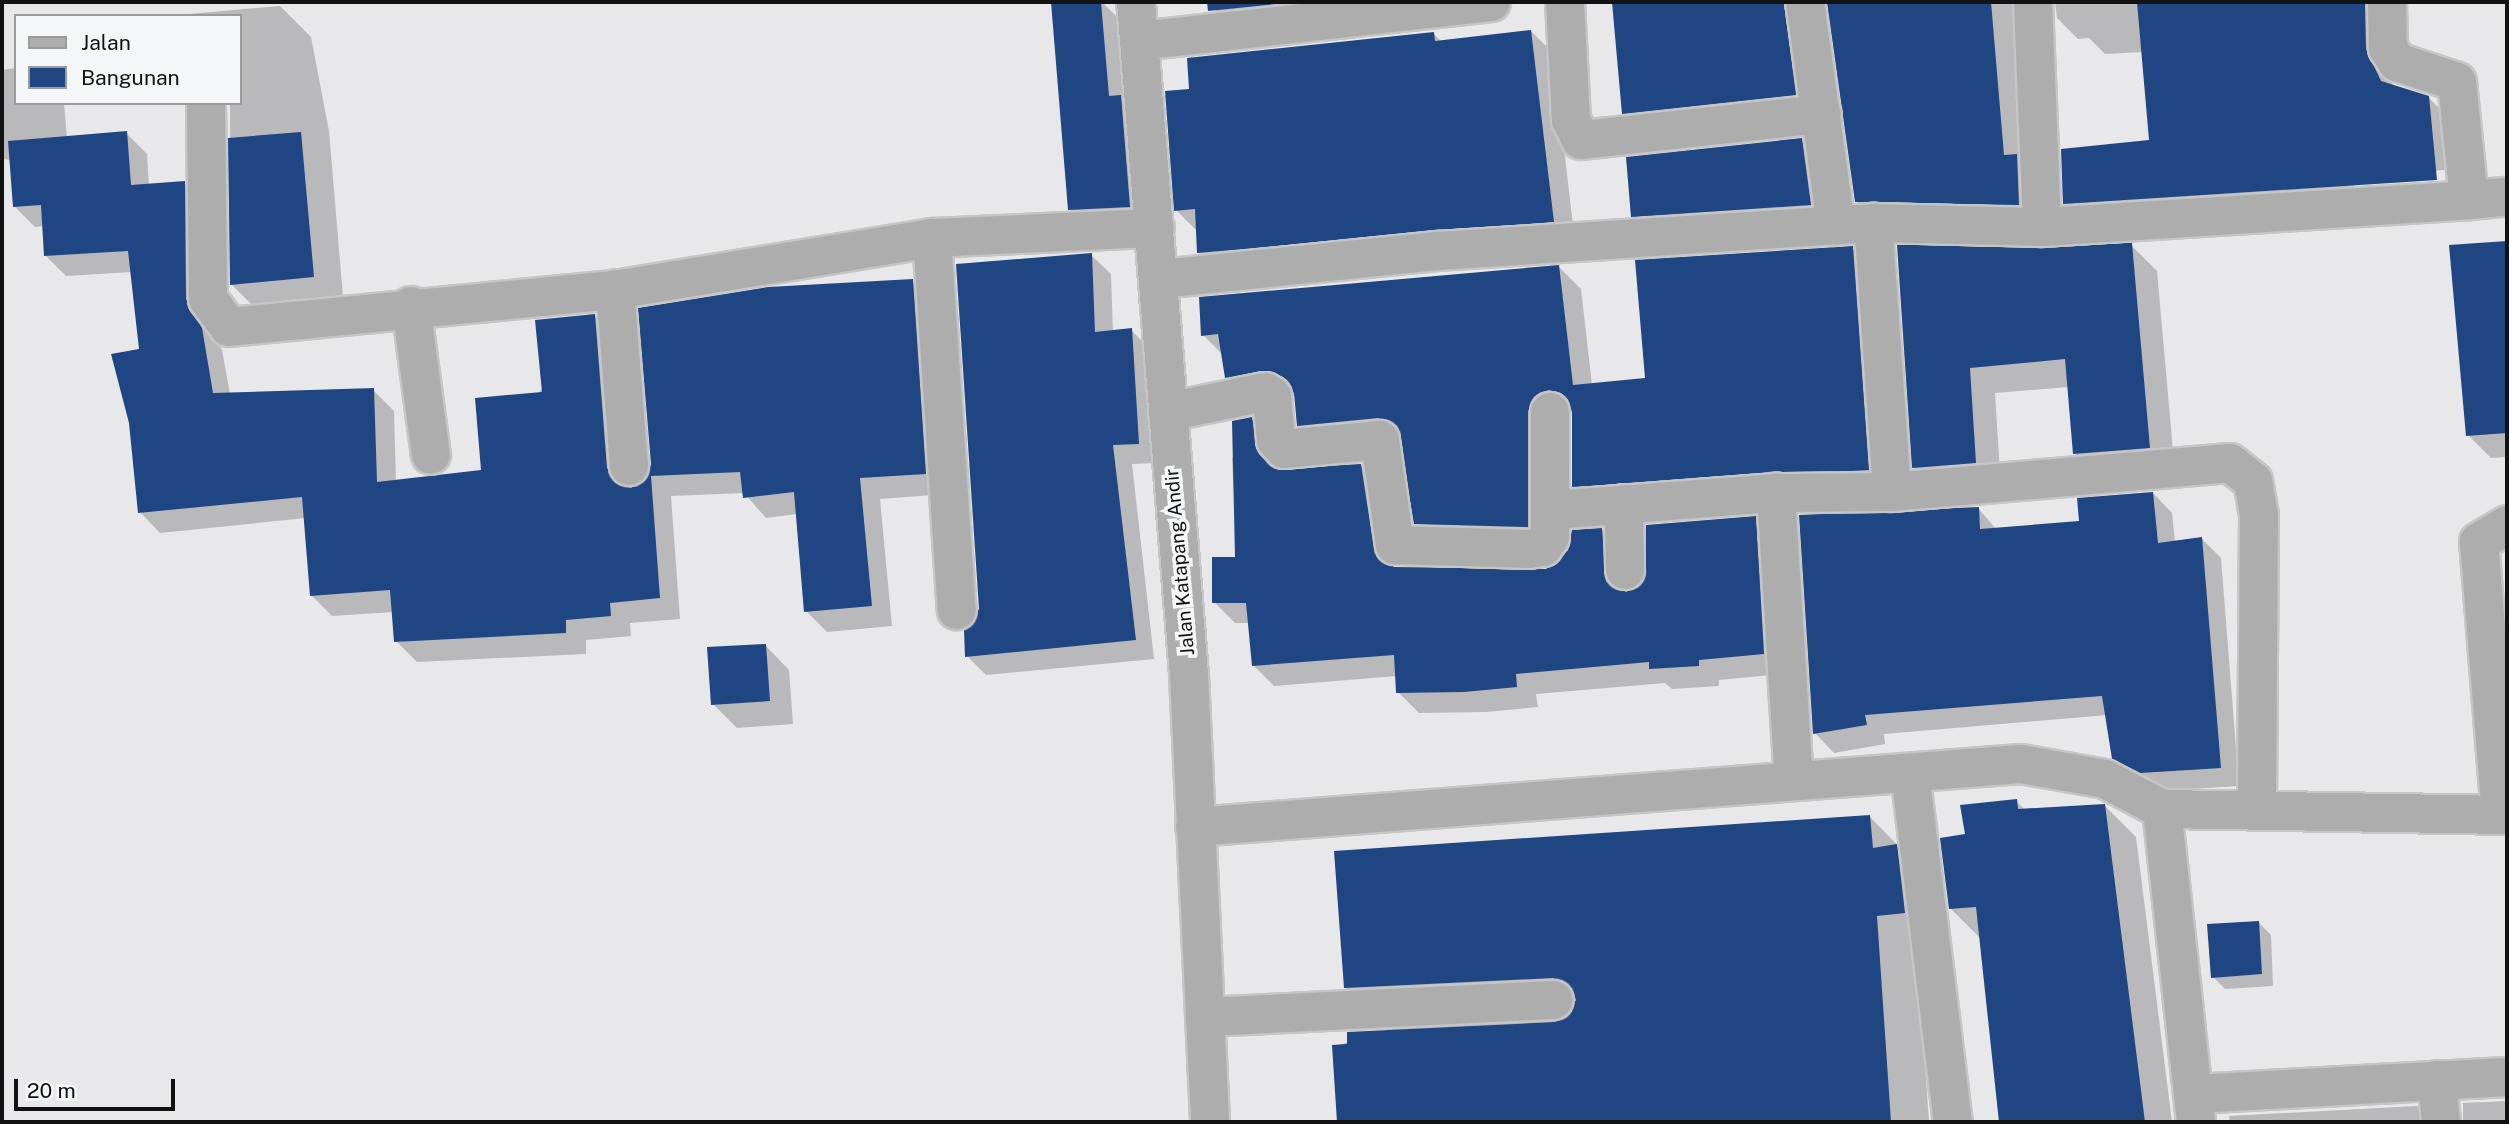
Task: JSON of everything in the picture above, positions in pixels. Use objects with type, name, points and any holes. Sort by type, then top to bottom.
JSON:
[{"type":"street","name":"Jalan Katapang Andir","points":[[1136,2],[1161,279],[1195,827],[1210,1122]]},
{"type":"street","points":[[1139,41],[1492,2]]},
{"type":"street","points":[[1564,2],[1571,120],[1580,140],[1822,114]]},
{"type":"street","points":[[1804,2],[1836,226]]},
{"type":"street","points":[[2033,2],[2042,227]]},
{"type":"street","points":[[2387,2],[2392,56],[2401,66],[2457,82],[2469,200]]},
{"type":"street","points":[[205,105],[208,299],[220,321],[229,327],[411,306],[615,289],[932,238],[1155,228]]},
{"type":"street","points":[[1161,279],[1438,251],[1873,223],[2042,227],[2507,197]]},
{"type":"street","points":[[1873,223],[1892,492]]},
{"type":"street","points":[[932,238],[957,610]]},
{"type":"street","points":[[615,289],[629,466]]},
{"type":"street","points":[[411,306],[431,455]]},
{"type":"street","points":[[1168,412],[1265,392],[1272,396],[1276,440],[1284,449],[1380,440],[1395,545],[1543,547],[1553,510],[1550,412]]},
{"type":"street","points":[[1553,510],[1776,493],[1892,492],[2230,463],[2253,481],[2259,515],[2256,811]]},
{"type":"street","points":[[1776,493],[1794,781]]},
{"type":"street","points":[[1624,504],[1625,570]]},
{"type":"street","points":[[1195,827],[2021,764],[2063,768],[2105,779],[2162,809],[2504,815],[2479,542],[2507,525]]},
{"type":"street","points":[[1910,773],[1953,1122]]},
{"type":"street","points":[[2162,809],[2195,1108],[2437,1080],[2507,1077]]},
{"type":"street","points":[[1205,1017],[1554,1000]]},
{"type":"street","points":[[2437,1080],[2441,1122]]},
{"type":"building","points":[[1051,2],[1101,2],[1109,96],[1121,95],[1130,207],[1068,210]]},
{"type":"building","points":[[1207,2],[1295,2],[1208,11]]},
{"type":"building","points":[[1612,2],[1784,2],[1796,95],[1622,114]]},
{"type":"building","points":[[1827,2],[1991,2],[2004,155],[2017,154],[2019,205],[1855,202]]},
{"type":"building","points":[[2137,2],[2365,2],[2366,49],[2381,81],[2429,96],[2437,180],[2063,204],[2061,149],[2149,140]]},
{"type":"building","points":[[1531,30],[1554,222],[1197,253],[1195,209],[1174,211],[1165,91],[1189,89],[1187,58],[1434,32],[1435,41]]},
{"type":"building","points":[[127,131],[131,185],[185,181],[186,299],[202,328],[213,393],[374,388],[377,482],[481,470],[475,398],[542,392],[535,320],[595,314],[607,468],[619,485],[631,488],[648,476],[651,464],[638,308],[768,287],[913,279],[926,474],[860,478],[872,606],[804,612],[794,492],[743,498],[740,472],[651,476],[660,598],[610,603],[611,616],[566,620],[566,633],[394,642],[390,590],[310,596],[302,497],[138,513],[129,423],[111,354],[139,349],[128,251],[44,256],[41,205],[13,207],[8,141]]},
{"type":"building","points":[[301,132],[314,277],[230,285],[228,138]]},
{"type":"building","points":[[1802,138],[1811,205],[1631,217],[1626,157]]},
{"type":"building","points":[[2507,241],[2507,433],[2466,436],[2449,245]]},
{"type":"building","points":[[2132,243],[2150,448],[2073,454],[2065,359],[1970,368],[1976,463],[1912,468],[1897,245]]},
{"type":"building","points":[[1853,246],[1869,470],[1572,487],[1572,411],[1561,393],[1549,390],[1539,393],[1528,411],[1528,527],[1414,524],[1397,426],[1378,418],[1297,426],[1294,393],[1283,377],[1262,371],[1225,378],[1218,334],[1201,336],[1199,297],[1559,265],[1573,385],[1645,378],[1635,260]]},
{"type":"building","points":[[1092,253],[1095,332],[1132,328],[1139,444],[1113,445],[1136,640],[965,657],[964,630],[979,609],[956,264]]},
{"type":"building","points":[[1252,417],[1259,454],[1275,469],[1361,464],[1374,549],[1394,567],[1546,569],[1568,550],[1572,530],[1602,528],[1606,581],[1626,592],[1644,580],[1646,525],[1756,516],[1764,654],[1699,660],[1699,666],[1649,669],[1649,662],[1516,674],[1517,687],[1464,692],[1396,693],[1394,655],[1252,666],[1246,603],[1212,603],[1212,557],[1235,557],[1232,421]]},
{"type":"building","points":[[2153,492],[2158,543],[2202,537],[2221,768],[2140,773],[2112,759],[2102,696],[1865,715],[1867,725],[1813,734],[1799,515],[1979,507],[1980,529],[2079,521],[2077,498]]},
{"type":"building","points":[[766,644],[770,701],[711,705],[707,647]]},
{"type":"building","points":[[2017,799],[2018,809],[2105,804],[2145,1122],[1999,1122],[1976,907],[1949,909],[1940,838],[1965,834],[1960,805]]},
{"type":"building","points":[[1870,815],[1873,848],[1897,844],[1905,913],[1877,916],[1891,1122],[1337,1122],[1332,1045],[1347,1044],[1347,1032],[1555,1022],[1566,1018],[1576,1000],[1572,988],[1553,978],[1344,988],[1334,851]]},
{"type":"building","points":[[2259,921],[2262,974],[2211,978],[2207,924]]}]
